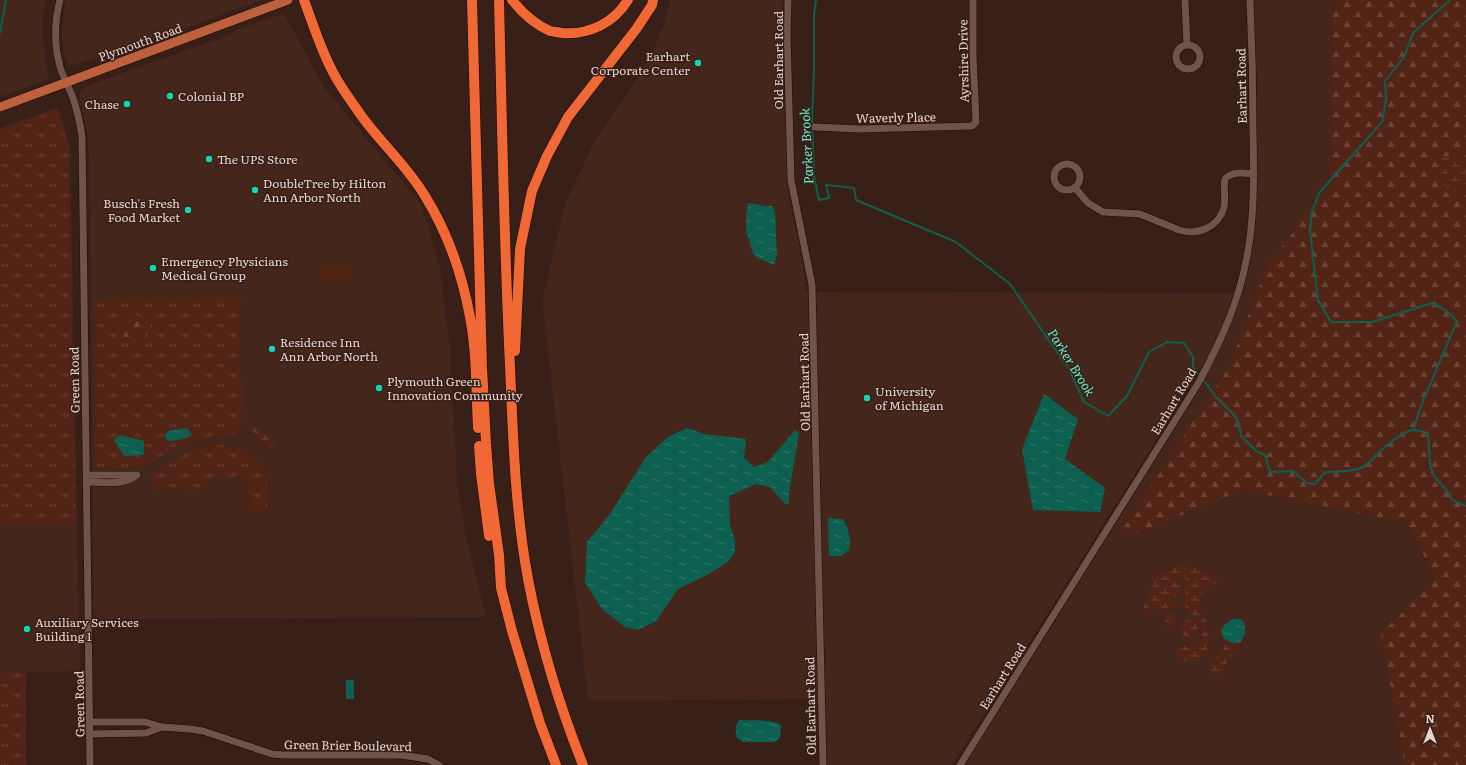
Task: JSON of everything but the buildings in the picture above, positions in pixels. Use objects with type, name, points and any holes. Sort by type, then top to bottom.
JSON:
[{"type":"highway","points":[[304,0],[324,52],[340,85],[364,119],[406,168],[425,195],[441,224],[460,272],[470,318],[474,346],[481,474],[490,543],[512,631],[540,723],[556,765]]},
{"type":"highway","points":[[472,0],[482,367],[486,443],[499,555],[501,588]]},
{"type":"highway","points":[[499,0],[506,295],[517,502],[533,604],[548,662],[583,765]]},
{"type":"highway","points":[[512,0],[522,14],[537,24],[552,32],[574,34],[592,30],[609,21],[623,9],[628,0]]},
{"type":"highway","points":[[513,425],[516,305],[520,249],[532,191],[547,156],[568,117],[637,28],[652,5],[653,0]]},
{"type":"main road","name":"Plymouth Road","points":[[0,107],[288,0]]},
{"type":"street","name":"Green Road","points":[[60,0],[55,23],[55,36],[61,70],[78,112],[82,137],[90,765]]},
{"type":"street","name":"Old Earhart Road","points":[[788,0],[787,32],[791,180],[812,285],[823,765]]},
{"type":"street","name":"Ayrshire Drive","points":[[973,0],[973,55],[976,122]]},
{"type":"street","points":[[1185,0],[1187,45]]},
{"type":"street","name":"Earhart Road","points":[[960,765],[1199,382],[1212,358],[1232,310],[1243,275],[1251,230],[1254,174],[1250,0]]},
{"type":"street","name":"Waverly Place","points":[[815,127],[860,129],[964,127],[972,126],[976,122]]},
{"type":"street","points":[[1075,188],[1088,203],[1103,212],[1140,214],[1186,232],[1195,232],[1212,226],[1224,208],[1225,179],[1228,175],[1235,173],[1254,174]]},
{"type":"street","points":[[137,475],[132,480],[125,482],[87,478],[137,475]]},
{"type":"street","name":"Green Brier Boulevard","points":[[90,722],[144,722],[162,727],[176,727],[203,731],[264,751],[284,755],[401,755],[428,759],[439,765]]},
{"type":"street","name":"Green Brier Boulevard","points":[[90,734],[146,733],[162,727]]},
{"type":"shaded area","points":[[0,0],[46,0],[43,21],[43,39],[48,78],[0,97]]},
{"type":"shaded area","points":[[66,0],[261,0],[125,51],[121,52],[119,50],[73,66],[65,59],[62,38]]},
{"type":"shaded area","name":"University of Michigan","points":[[670,0],[783,0],[782,60],[789,197],[803,262],[806,292],[1240,293],[1254,226],[1253,0],[1466,0],[1466,765],[965,765],[1206,379],[1199,367],[1171,417],[952,765],[825,765],[823,699],[588,701],[542,301],[565,204],[594,142],[634,84],[652,53],[664,24]]},
{"type":"shaded area","points":[[284,13],[324,87],[421,205],[428,225],[439,262],[450,345],[457,478],[464,526],[486,617],[94,619],[89,156],[87,131],[79,98],[80,92],[87,86],[219,39],[239,29]]},
{"type":"shaded area","points":[[58,107],[70,146],[80,671],[0,674],[0,128]]},
{"type":"green space","points":[[1340,0],[1466,0],[1466,765],[1405,765],[1381,633],[1436,580],[1408,523],[1243,490],[1137,533],[1123,529],[1229,367],[1268,264],[1330,186],[1333,8]]},
{"type":"green space","points":[[58,109],[68,147],[76,523],[0,523],[0,131]]},
{"type":"green space","points":[[1443,156],[1449,156],[1459,160],[1464,167],[1466,183],[1456,191],[1449,190],[1434,173]]},
{"type":"green space","points":[[350,265],[350,280],[320,281],[320,266]]},
{"type":"green space","points":[[241,297],[238,357],[243,393],[240,434],[195,438],[143,466],[122,469],[96,468],[95,299]]},
{"type":"green space","points":[[133,314],[152,322],[146,337],[126,338],[115,328]]},
{"type":"green space","points":[[255,424],[262,433],[274,440],[272,449],[252,431]]},
{"type":"green space","points":[[221,445],[242,449],[258,461],[267,476],[267,511],[250,511],[249,483],[244,477],[215,476],[201,489],[154,490],[149,477],[174,460],[204,447]]},
{"type":"green space","points":[[1180,565],[1194,567],[1224,583],[1212,584],[1203,592],[1200,605],[1209,630],[1208,646],[1204,657],[1183,662],[1180,662],[1175,647],[1177,645],[1186,646],[1195,644],[1201,641],[1202,636],[1201,626],[1198,619],[1186,611],[1186,583],[1184,574],[1182,573],[1179,576],[1182,581],[1181,596],[1167,598],[1167,600],[1175,601],[1179,604],[1177,608],[1168,609],[1166,612],[1179,616],[1172,624],[1170,630],[1165,629],[1166,615],[1162,609],[1151,609],[1152,613],[1143,615],[1144,606],[1157,575]]},
{"type":"green space","points":[[1189,620],[1195,623],[1198,629],[1195,635],[1189,638],[1183,635],[1180,629],[1183,623]]},
{"type":"green space","points":[[1225,639],[1232,643],[1240,643],[1227,661],[1219,678],[1211,675],[1209,667],[1211,661],[1222,652]]},
{"type":"green space","points":[[26,672],[26,765],[0,765],[0,674]]},
{"type":"water","points":[[748,203],[772,206],[775,212],[777,254],[774,265],[758,258],[753,254],[746,230]]},
{"type":"water","points":[[1044,394],[1078,419],[1065,459],[1105,488],[1100,512],[1033,510],[1022,449]]},
{"type":"water","points":[[187,428],[192,435],[179,440],[167,441],[165,435],[168,431]]},
{"type":"water","points":[[687,428],[704,434],[746,439],[744,458],[754,467],[768,462],[795,430],[799,433],[789,493],[789,504],[785,504],[770,487],[756,484],[729,496],[730,524],[735,541],[735,552],[728,562],[707,575],[678,589],[656,621],[638,630],[625,627],[603,610],[585,583],[587,542],[609,515],[647,456],[668,437]]},
{"type":"water","points":[[120,435],[144,441],[144,455],[124,456],[114,440]]},
{"type":"water","points":[[828,518],[843,519],[848,530],[850,538],[849,550],[841,556],[829,556]]},
{"type":"water","points":[[1234,619],[1240,619],[1244,622],[1245,633],[1240,643],[1232,643],[1223,638],[1221,630],[1225,624]]},
{"type":"water","points":[[346,680],[354,680],[354,699],[346,699]]},
{"type":"water","points":[[739,720],[778,723],[781,726],[780,738],[774,742],[743,742],[737,738],[736,733],[736,726]]},
{"type":"waterway","points":[[0,33],[6,0]]},
{"type":"waterway","name":"Parker Brook","points":[[816,0],[814,15],[812,119],[814,176],[819,200],[829,198],[826,185],[854,188],[856,200],[956,242],[1010,284],[1069,369],[1084,402],[1108,416],[1127,396],[1149,352],[1167,342],[1184,343],[1193,357],[1193,367],[1200,376]]},
{"type":"waterway","points":[[1413,430],[1423,401],[1457,321],[1445,310],[1432,303],[1372,322],[1331,322],[1318,300],[1310,230],[1312,212],[1319,193],[1382,122],[1386,100],[1385,81],[1404,57],[1413,33],[1450,0]]},
{"type":"waterway","name":"Parker Brook","points":[[1203,379],[1216,397],[1235,416],[1239,424],[1241,436],[1256,451],[1265,455],[1270,472],[1293,471],[1307,483],[1315,484],[1324,473],[1354,470],[1363,467],[1395,439],[1409,431],[1417,430],[1428,433],[1430,464],[1433,475],[1447,491],[1452,500],[1466,506]]},
{"type":"place","name":"Earhart Corporate Center","points":[[698,63]]},
{"type":"place","name":"Colonial BP","points":[[170,96]]},
{"type":"place","name":"Chase","points":[[127,104]]},
{"type":"place","name":"The UPS Store","points":[[209,159]]},
{"type":"place","name":"DoubleTree by Hilton Ann Arbor North","points":[[255,190]]},
{"type":"place","name":"Busch's Fresh Food Market","points":[[188,210]]},
{"type":"place","name":"Emergency Physicians Medical Group","points":[[153,268]]},
{"type":"place","name":"Residence Inn Ann Arbor North","points":[[272,349]]},
{"type":"place","name":"Plymouth Green Innovation Community","points":[[379,388]]},
{"type":"place","name":"University of Michigan","points":[[867,398]]},
{"type":"place","name":"Auxiliary Services Building 1","points":[[27,629]]}]
